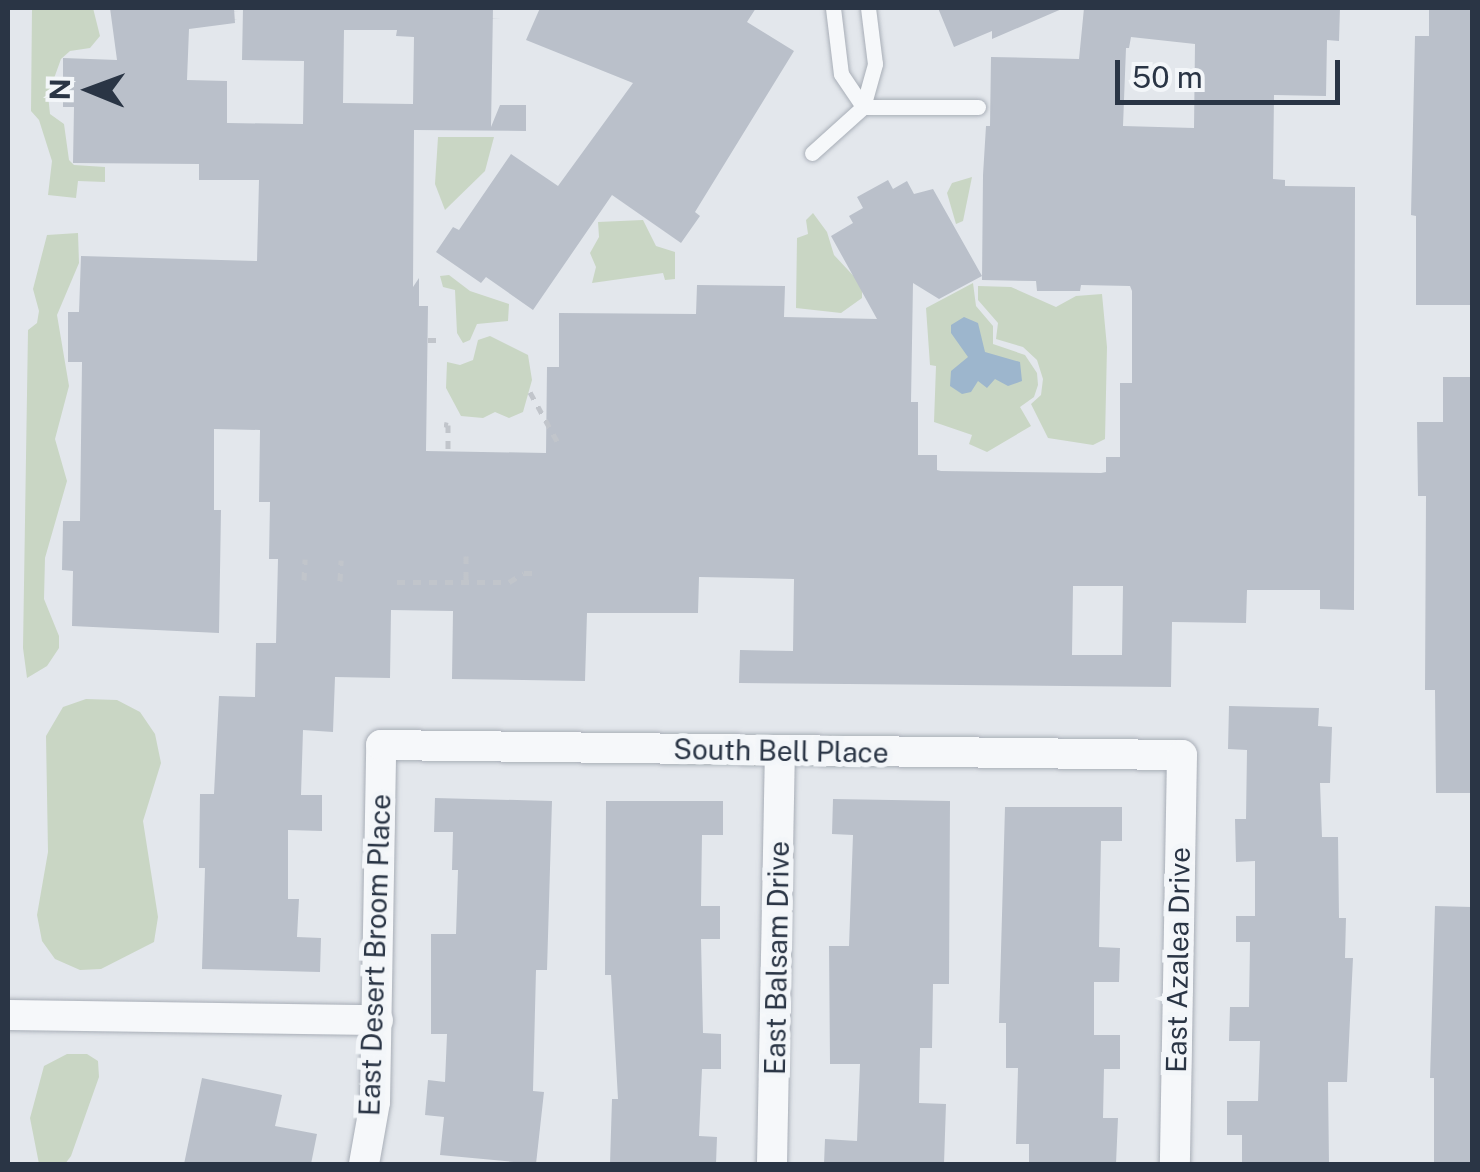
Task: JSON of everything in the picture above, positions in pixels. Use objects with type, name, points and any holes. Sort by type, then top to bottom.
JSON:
[{"type":"street","name":"South Bell Place","points":[[380,745],[1182,755]]},
{"type":"street","name":"East Desert Broom Place","points":[[364,1164],[375,1102],[380,745]]},
{"type":"street","name":"East Balsam Drive","points":[[772,1164],[780,751]]},
{"type":"street","name":"East Azalea Drive","points":[[1175,1164],[1182,755]]},
{"type":"street","points":[[8,1015],[378,1020]]},
{"type":"lane","points":[[832,8],[842,74],[864,107]]},
{"type":"lane","points":[[812,153],[864,107],[875,64],[868,8]]},
{"type":"lane","points":[[864,107],[978,107]]},
{"type":"path","points":[[428,340],[442,340]]},
{"type":"path","points":[[530,392],[558,442]]},
{"type":"path","points":[[444,424],[448,426],[448,452]]},
{"type":"path","points":[[466,556],[466,582]]},
{"type":"path","points":[[304,559],[304,580]]},
{"type":"path","points":[[340,581],[341,560]]},
{"type":"path","points":[[398,582],[509,582],[524,573],[540,573]]},
{"type":"green space","points":[[32,8],[93,8],[100,36],[90,48],[70,51],[61,59],[48,95],[50,114],[64,124],[69,160],[74,165],[105,167],[105,182],[78,181],[76,198],[48,195],[52,161],[39,120],[31,111]]},
{"type":"green space","points":[[438,137],[494,137],[485,171],[445,210],[435,184]]},
{"type":"green space","points":[[972,177],[963,221],[956,224],[947,193],[952,183]]},
{"type":"green space","points":[[813,213],[827,232],[834,255],[862,285],[862,298],[841,313],[796,308],[797,238],[808,234],[806,220]]},
{"type":"green space","points":[[643,220],[656,246],[675,252],[675,279],[665,280],[663,273],[592,283],[596,267],[590,253],[599,237],[598,222]]},
{"type":"green space","points":[[78,233],[79,263],[57,315],[69,386],[55,439],[67,481],[45,558],[44,599],[59,636],[59,648],[47,666],[27,678],[23,648],[28,330],[37,323],[39,311],[33,289],[47,235]]},
{"type":"green space","points":[[449,275],[470,291],[509,304],[508,321],[477,324],[470,340],[463,343],[457,333],[455,290],[443,287],[440,276]]},
{"type":"green space","points":[[973,283],[976,306],[993,326],[993,344],[1025,355],[1037,373],[1038,385],[1034,397],[1020,407],[1031,426],[987,452],[969,444],[972,435],[934,422],[936,366],[930,365],[926,308]]},
{"type":"green space","points":[[978,286],[1011,287],[1056,307],[1076,296],[1102,294],[1107,347],[1105,439],[1093,445],[1048,438],[1031,404],[1041,395],[1043,379],[1037,360],[1023,347],[996,339],[998,323],[978,300]]},
{"type":"green space","points":[[490,336],[528,355],[532,380],[523,412],[509,418],[495,412],[483,418],[461,416],[446,388],[447,362],[460,365],[473,360],[478,340]]},
{"type":"green space","points":[[86,699],[117,700],[140,712],[155,734],[161,763],[143,821],[158,917],[154,942],[101,969],[80,970],[55,959],[42,941],[37,915],[48,852],[46,736],[63,707]]},
{"type":"green space","points":[[67,1054],[87,1054],[98,1061],[99,1077],[71,1156],[65,1164],[39,1164],[30,1118],[44,1066]]},
{"type":"water","points":[[964,317],[978,323],[985,352],[1020,362],[1022,381],[1008,386],[995,379],[987,388],[978,381],[971,392],[962,394],[950,386],[951,371],[968,357],[951,333],[951,325]]},
{"type":"building","points":[[110,8],[234,8],[235,23],[189,29],[187,80],[227,81],[227,123],[303,124],[304,61],[242,60],[243,8],[493,8],[491,127],[500,105],[526,105],[526,131],[414,130],[413,287],[419,278],[419,306],[428,306],[426,451],[546,453],[547,367],[559,367],[559,313],[696,314],[697,285],[785,286],[784,317],[877,319],[831,236],[853,223],[849,216],[863,208],[857,197],[888,180],[893,189],[907,181],[914,194],[933,189],[982,276],[939,299],[913,283],[911,402],[918,402],[918,455],[937,455],[937,470],[941,471],[1101,473],[1106,472],[1106,457],[1120,457],[1120,383],[1132,383],[1132,291],[1130,286],[1081,285],[1080,291],[1037,291],[1036,281],[982,280],[983,175],[986,126],[990,126],[991,57],[1079,59],[1084,8],[1340,8],[1339,41],[1327,40],[1326,96],[1274,95],[1273,179],[1285,180],[1285,186],[1355,187],[1354,610],[1320,609],[1320,590],[1247,590],[1246,623],[1172,622],[1171,687],[739,683],[740,650],[793,651],[794,579],[699,577],[698,613],[587,613],[585,681],[452,679],[453,611],[391,610],[390,678],[335,677],[333,732],[303,730],[301,795],[322,795],[322,831],[288,830],[288,899],[299,899],[297,937],[321,938],[320,972],[202,969],[205,868],[199,868],[200,794],[214,794],[219,696],[255,697],[256,643],[276,643],[278,559],[269,559],[270,502],[259,502],[260,430],[214,429],[214,510],[221,510],[219,633],[72,626],[73,571],[62,570],[63,521],[80,521],[82,362],[68,362],[68,312],[79,312],[81,256],[257,261],[259,180],[199,180],[199,164],[73,163],[74,107],[63,107],[63,58],[117,60]],"holes":[[[344,30],[397,30],[396,36],[414,37],[413,104],[343,103]],[[1131,37],[1195,44],[1194,128],[1123,126]],[[1073,586],[1123,586],[1122,655],[1072,655]]]},
{"type":"building","points":[[540,8],[756,8],[747,22],[794,51],[695,212],[700,216],[681,243],[612,195],[533,310],[486,277],[481,283],[436,252],[453,227],[459,230],[511,154],[558,186],[633,83],[526,40]]},
{"type":"building","points":[[938,8],[1064,8],[992,39],[992,31],[954,47]]},
{"type":"building","points":[[1429,8],[1472,8],[1472,305],[1416,305],[1416,216],[1411,215],[1415,36],[1429,36]]},
{"type":"building","points":[[1443,377],[1472,377],[1472,793],[1436,793],[1435,690],[1425,690],[1426,496],[1418,496],[1417,422],[1443,422]]},
{"type":"building","points":[[1229,706],[1319,708],[1318,726],[1332,727],[1330,783],[1320,783],[1322,837],[1338,837],[1339,918],[1346,918],[1345,958],[1353,958],[1347,1082],[1328,1082],[1329,1164],[1242,1164],[1242,1135],[1227,1135],[1227,1101],[1258,1101],[1260,1041],[1229,1041],[1230,1007],[1249,1007],[1250,942],[1236,942],[1236,916],[1255,916],[1255,861],[1236,862],[1235,819],[1246,819],[1247,750],[1228,749]]},
{"type":"building","points":[[435,798],[552,801],[547,970],[536,970],[533,1091],[544,1092],[536,1164],[440,1155],[444,1117],[425,1115],[428,1080],[445,1082],[447,1034],[431,1034],[431,934],[456,934],[458,870],[452,870],[453,832],[434,832]]},
{"type":"building","points":[[833,799],[950,801],[949,984],[933,984],[932,1048],[920,1048],[919,1103],[946,1104],[944,1164],[824,1164],[825,1139],[857,1141],[860,1064],[830,1064],[829,946],[849,946],[853,835],[832,834]]},
{"type":"building","points":[[606,801],[723,801],[723,835],[702,835],[701,906],[720,906],[720,939],[701,939],[703,1033],[721,1034],[721,1069],[702,1069],[699,1136],[717,1137],[716,1164],[610,1164],[612,1099],[618,1099],[611,975],[605,975]]},
{"type":"building","points":[[1005,807],[1122,807],[1122,841],[1101,841],[1099,947],[1120,948],[1119,982],[1094,982],[1094,1035],[1120,1035],[1120,1069],[1104,1069],[1103,1118],[1118,1118],[1116,1164],[1029,1162],[1029,1144],[1016,1144],[1018,1068],[1006,1068],[1006,1023],[999,1023]]},
{"type":"building","points":[[1435,906],[1472,907],[1472,1164],[1434,1164],[1434,1078],[1430,1078]]},
{"type":"building","points":[[202,1078],[282,1095],[275,1126],[317,1134],[311,1164],[184,1164]]}]
